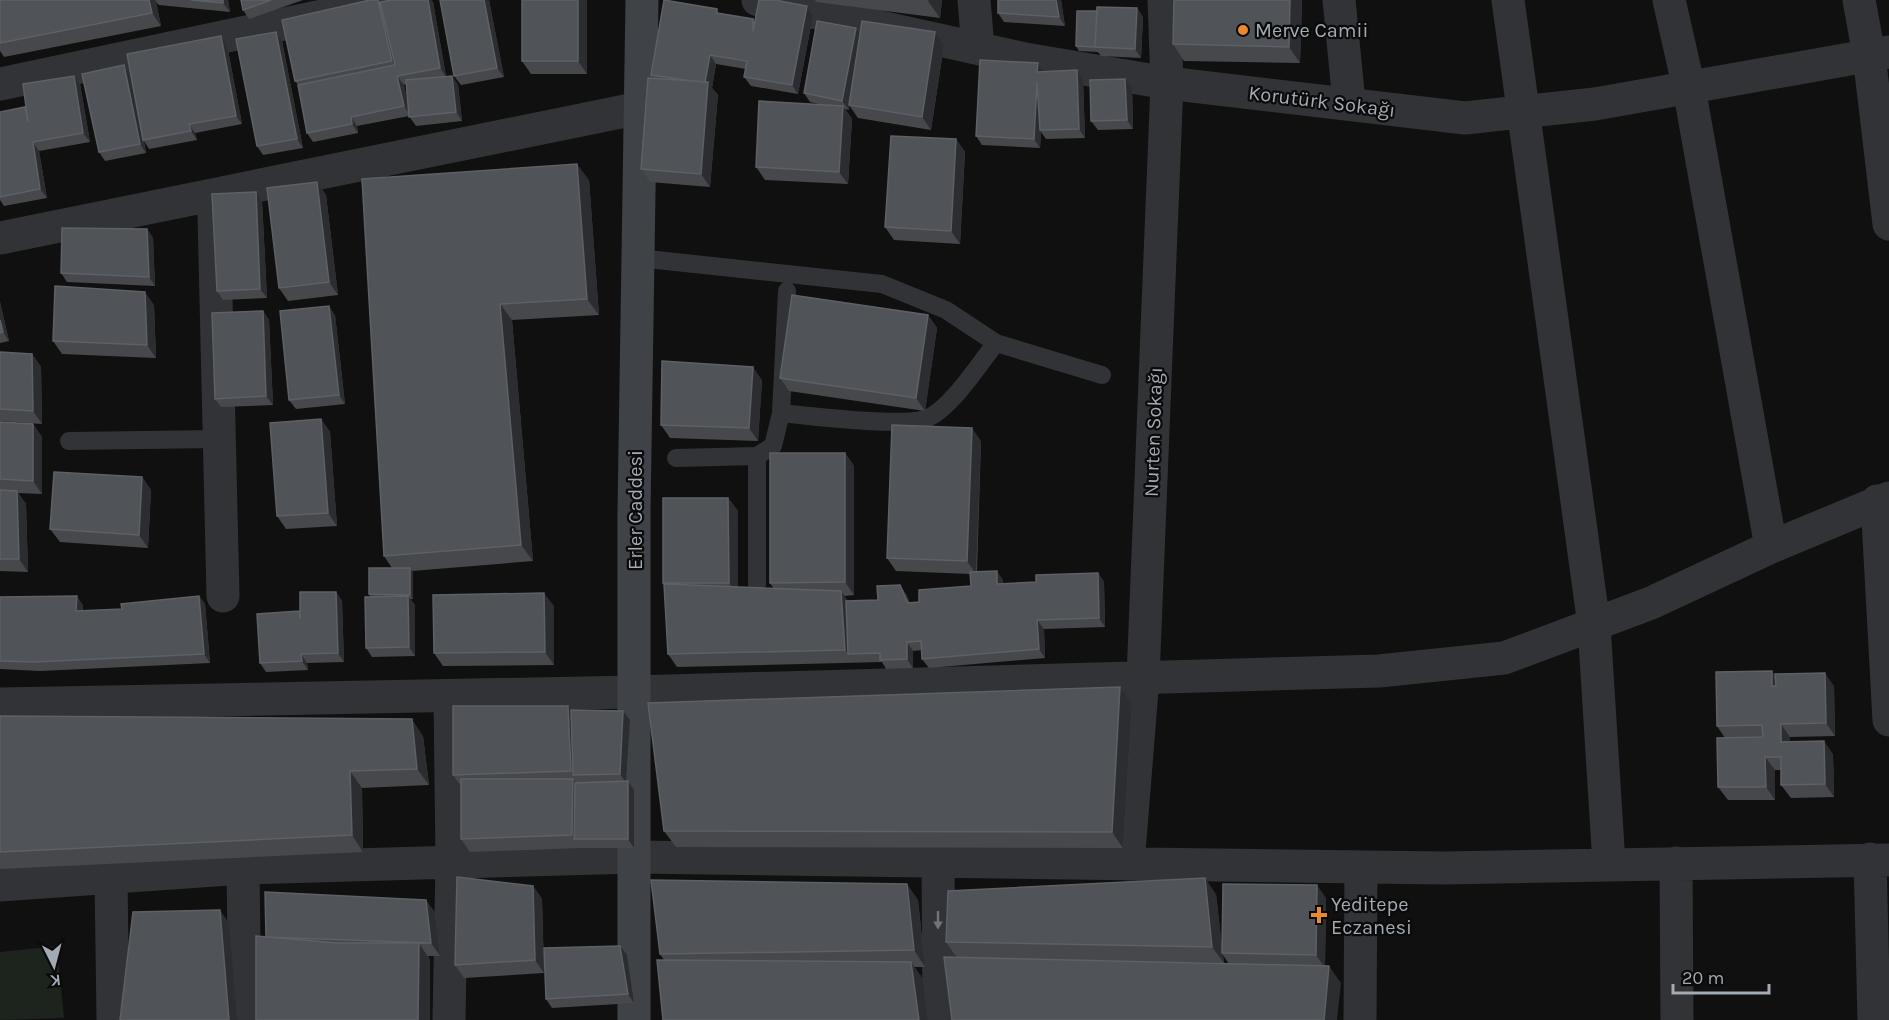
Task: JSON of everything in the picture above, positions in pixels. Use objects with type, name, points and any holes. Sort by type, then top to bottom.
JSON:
[{"type":"street","points":[[0,84],[398,0]]},
{"type":"street","name":"Erler Caddesi","points":[[634,1020],[634,692],[642,0]]},
{"type":"street","name":"Korutürk Sokağı","points":[[758,0],[799,4],[1025,59],[1167,83],[1349,102],[1465,118],[1594,104],[1879,53]]},
{"type":"street","points":[[974,0],[978,48]]},
{"type":"street","name":"Nurten Sokağı","points":[[1128,864],[1143,678],[1167,83],[1164,0]]},
{"type":"street","points":[[1339,0],[1349,102]]},
{"type":"street","points":[[1508,0],[1594,625],[1609,864]]},
{"type":"street","points":[[1669,0],[1689,88],[1771,547]]},
{"type":"street","points":[[1859,0],[1879,53],[1889,224]]},
{"type":"street","points":[[0,238],[640,108]]},
{"type":"street","points":[[214,195],[217,439],[223,596]]},
{"type":"street","points":[[0,704],[634,692],[1379,671],[1504,658],[1652,603],[1771,547],[1883,500],[1889,720]]},
{"type":"street","points":[[449,1020],[452,862],[450,696]]},
{"type":"street","points":[[0,885],[243,868],[635,857],[1361,867],[1880,860],[1874,1020]]},
{"type":"street","points":[[938,861],[939,1020]]},
{"type":"street","points":[[1676,863],[1677,1020]]},
{"type":"street","points":[[1360,1020],[1361,867]]},
{"type":"street","points":[[243,868],[245,1020]]},
{"type":"street","points":[[111,876],[113,1020]]},
{"type":"lane","points":[[638,258],[882,284],[946,310],[996,343],[1102,375]]},
{"type":"lane","points":[[676,458],[758,456],[773,446],[781,413],[787,291]]},
{"type":"lane","points":[[781,413],[906,422],[927,418],[943,407],[996,343]]},
{"type":"lane","points":[[69,441],[217,439]]},
{"type":"lane","points":[[757,585],[758,456]]},
{"type":"shaded area","points":[[57,946],[64,1018],[0,1020],[0,952]]},
{"type":"building","points":[[0,0],[149,0],[152,13],[0,43]]},
{"type":"building","points":[[191,0],[223,0],[223,3]]},
{"type":"building","points":[[241,0],[271,0],[243,10]]},
{"type":"building","points":[[378,0],[392,61],[295,81],[282,20]]},
{"type":"building","points":[[428,0],[440,68],[397,76],[404,106],[351,117],[352,124],[307,133],[298,85],[395,65],[380,2]]},
{"type":"building","points":[[440,0],[484,0],[497,68],[454,76]]},
{"type":"building","points":[[522,0],[578,0],[578,61],[522,61]]},
{"type":"building","points":[[664,0],[717,9],[717,13],[753,19],[753,31],[759,0],[775,0],[807,6],[792,85],[744,77],[747,61],[710,55],[705,82],[651,75]]},
{"type":"building","points":[[998,0],[1056,0],[1059,17],[998,13]]},
{"type":"building","name":"Merve Camii","points":[[1174,0],[1290,0],[1289,47],[1173,44]]},
{"type":"building","points":[[1097,7],[1137,8],[1135,49],[1095,47]]},
{"type":"building","points":[[1077,11],[1097,11],[1095,47],[1076,46]]},
{"type":"building","points":[[817,21],[856,28],[842,101],[804,93]]},
{"type":"building","points":[[862,21],[935,32],[922,117],[849,105]]},
{"type":"building","points":[[276,32],[297,139],[257,146],[236,39]]},
{"type":"building","points":[[221,36],[236,116],[189,124],[191,131],[143,140],[127,54]]},
{"type":"building","points":[[980,60],[1038,63],[1037,72],[1077,70],[1079,129],[1040,130],[1037,82],[1034,139],[976,136]]},
{"type":"building","points":[[124,65],[140,144],[99,152],[82,74]]},
{"type":"building","points":[[74,76],[83,133],[33,142],[40,189],[0,197],[0,112],[25,107],[28,122],[23,84]]},
{"type":"building","points":[[452,76],[456,112],[409,117],[406,80]]},
{"type":"building","points":[[648,78],[708,82],[701,174],[641,169]]},
{"type":"building","points":[[1125,79],[1127,120],[1091,121],[1090,80]]},
{"type":"building","points":[[759,101],[843,106],[839,172],[756,167]]},
{"type":"building","points":[[891,136],[956,139],[951,231],[885,227]]},
{"type":"building","points":[[577,164],[587,299],[500,304],[521,545],[384,556],[362,179]]},
{"type":"building","points":[[317,182],[329,282],[279,288],[267,188]]},
{"type":"building","points":[[256,192],[260,289],[217,291],[212,194]]},
{"type":"building","points":[[62,228],[147,229],[149,277],[61,273]]},
{"type":"building","points":[[55,286],[145,292],[147,345],[53,341]]},
{"type":"building","points":[[792,295],[928,315],[916,398],[780,378]]},
{"type":"building","points":[[329,306],[339,395],[289,400],[280,311]]},
{"type":"building","points":[[263,311],[266,396],[215,399],[212,313]]},
{"type":"building","points":[[0,352],[32,354],[33,411],[0,409]]},
{"type":"building","points":[[662,361],[753,367],[749,428],[661,425]]},
{"type":"building","points":[[321,419],[328,513],[277,516],[270,423]]},
{"type":"building","points":[[0,422],[33,424],[33,481],[0,479]]},
{"type":"building","points":[[892,425],[972,428],[967,561],[887,558]]},
{"type":"building","points":[[770,453],[845,453],[845,582],[770,583]]},
{"type":"building","points":[[54,472],[142,477],[139,535],[50,529]]},
{"type":"building","points":[[0,490],[17,491],[19,559],[0,559]]},
{"type":"building","points":[[663,498],[728,498],[729,583],[663,583]]},
{"type":"building","points":[[369,568],[410,568],[410,595],[369,594]]},
{"type":"building","points":[[997,571],[997,584],[1036,582],[1036,575],[1098,573],[1099,618],[1037,620],[1039,649],[922,659],[921,641],[907,642],[907,659],[880,660],[880,653],[848,654],[846,601],[878,600],[877,586],[900,585],[908,603],[919,602],[919,590],[971,586],[970,572]]},
{"type":"building","points":[[664,584],[841,591],[845,650],[668,654]]},
{"type":"building","points":[[300,592],[336,592],[338,653],[301,654],[302,661],[260,663],[257,614],[299,611],[300,619]]},
{"type":"building","points":[[544,593],[545,652],[434,653],[433,595]]},
{"type":"building","points":[[77,596],[76,611],[122,609],[121,604],[199,596],[204,654],[34,662],[0,661],[0,597]]},
{"type":"building","points":[[408,596],[409,647],[366,648],[365,597]]},
{"type":"building","points":[[1772,671],[1772,686],[1776,686],[1775,674],[1825,673],[1826,723],[1781,724],[1781,742],[1824,741],[1825,784],[1781,785],[1781,757],[1765,757],[1766,787],[1718,787],[1717,738],[1763,737],[1762,725],[1717,726],[1716,672]]},
{"type":"building","points":[[1120,687],[1112,832],[664,831],[648,703]]},
{"type":"building","points":[[453,706],[568,706],[571,771],[453,775]]},
{"type":"building","points":[[571,710],[623,711],[620,774],[573,775]]},
{"type":"building","points":[[0,716],[412,719],[417,769],[350,771],[352,835],[0,852]]},
{"type":"building","points":[[461,779],[573,779],[572,835],[461,839]]},
{"type":"building","points":[[628,781],[628,839],[574,839],[575,783]]},
{"type":"building","points":[[457,877],[533,886],[535,960],[455,965]]},
{"type":"building","points":[[1205,878],[1212,947],[946,942],[948,891]]},
{"type":"building","points":[[651,880],[907,884],[914,950],[660,954]]},
{"type":"building","points":[[1223,884],[1317,885],[1316,955],[1222,953]]},
{"type":"building","points":[[265,892],[426,900],[431,943],[266,937]]},
{"type":"building","points":[[220,910],[229,1020],[120,1020],[133,912]]},
{"type":"building","points":[[256,936],[337,943],[419,943],[418,1020],[256,1020]]},
{"type":"building","points":[[620,946],[628,994],[546,999],[544,948]]},
{"type":"building","points":[[944,957],[1329,966],[1324,1020],[952,1020]]},
{"type":"building","points":[[657,960],[911,962],[919,1020],[663,1020]]},
{"type":"place","name":"Merve Camii","points":[[1243,30]]},
{"type":"place","name":"Yeditepe Eczanesi","points":[[1319,915]]}]
